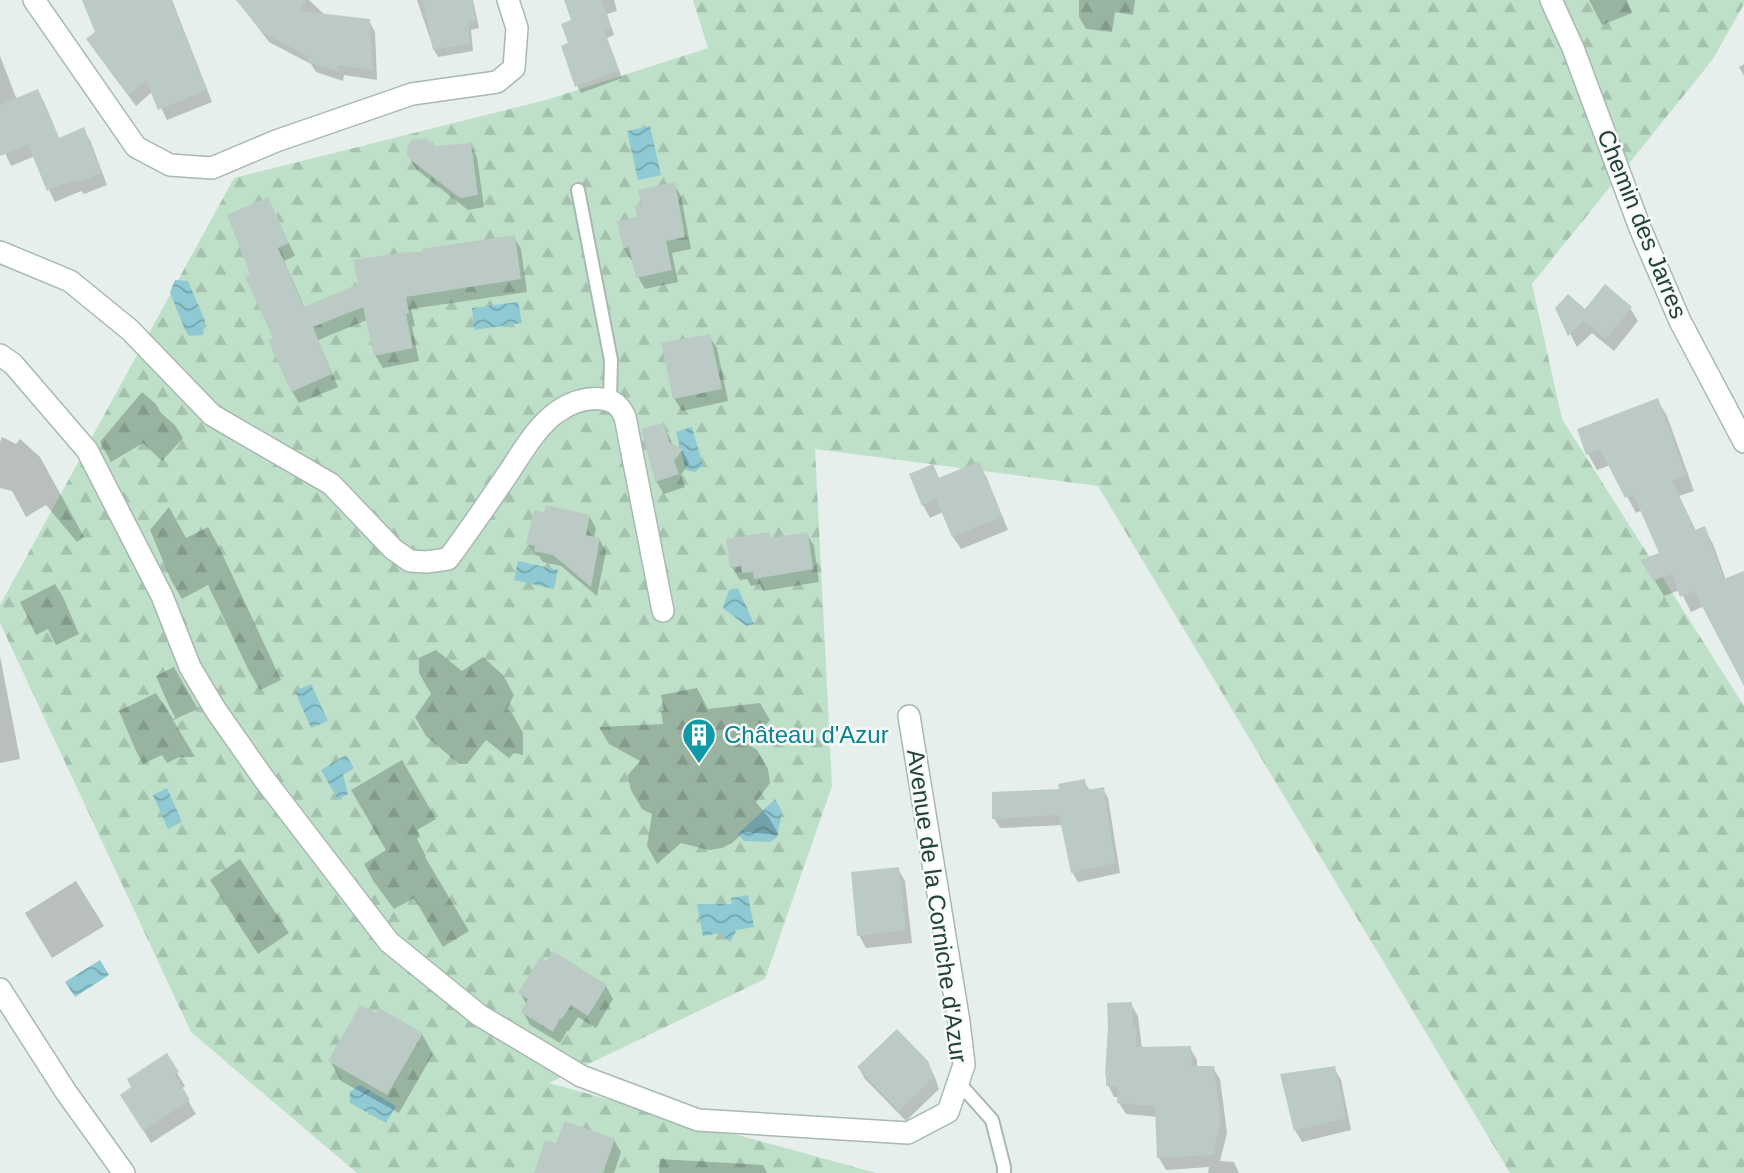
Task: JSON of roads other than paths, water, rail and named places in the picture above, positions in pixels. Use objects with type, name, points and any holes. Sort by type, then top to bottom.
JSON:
[{"type":"street","points":[[34,0],[136,147],[170,165],[212,168],[276,141],[412,94],[497,82],[514,68],[517,28],[508,0]]},
{"type":"street","name":"Chemin des Jarres","points":[[1551,0],[1573,48],[1640,228],[1680,321],[1744,442]]},
{"type":"street","points":[[0,252],[70,281],[130,330],[212,415],[331,484],[393,549],[410,561],[448,559],[537,431],[556,413],[577,401],[594,398],[610,400],[620,407],[625,417],[663,611]]},
{"type":"street","name":"Avenue de la Corniche d'Azur","points":[[0,355],[13,364],[87,450],[162,596],[190,667],[215,709],[264,779],[389,942],[479,1015],[581,1076],[698,1120],[908,1133],[948,1112],[964,1065],[909,716]]},
{"type":"street","points":[[0,989],[66,1092],[124,1173]]},
{"type":"lane","points":[[578,190],[611,360],[610,400]]},
{"type":"lane","points":[[959,1083],[992,1120],[1004,1173]]},
{"type":"water","points":[[650,126],[661,175],[638,180],[627,131]]},
{"type":"water","points":[[175,280],[188,281],[205,321],[203,335],[189,336],[185,330],[170,292]]},
{"type":"water","points":[[518,302],[522,323],[474,330],[472,308]]},
{"type":"water","points":[[692,427],[703,465],[695,472],[686,470],[676,432]]},
{"type":"water","points":[[518,561],[558,570],[554,589],[514,580]]},
{"type":"water","points":[[738,588],[754,624],[746,626],[723,608],[729,590]]},
{"type":"water","points":[[311,684],[328,721],[311,728],[295,691]]},
{"type":"water","points":[[346,755],[354,768],[343,775],[348,794],[338,800],[321,770]]},
{"type":"water","points":[[167,788],[182,822],[168,829],[153,795]]},
{"type":"water","points":[[775,799],[782,812],[777,837],[770,842],[744,841],[738,834]]},
{"type":"water","points":[[748,895],[754,927],[737,930],[730,942],[720,933],[703,936],[697,904],[732,904],[731,898]]},
{"type":"water","points":[[100,960],[109,975],[75,997],[65,982]]},
{"type":"water","points":[[360,1085],[396,1106],[386,1123],[350,1103],[350,1092]]},
{"type":"place","name":"Château d'Azur","points":[[699,765]]}]
